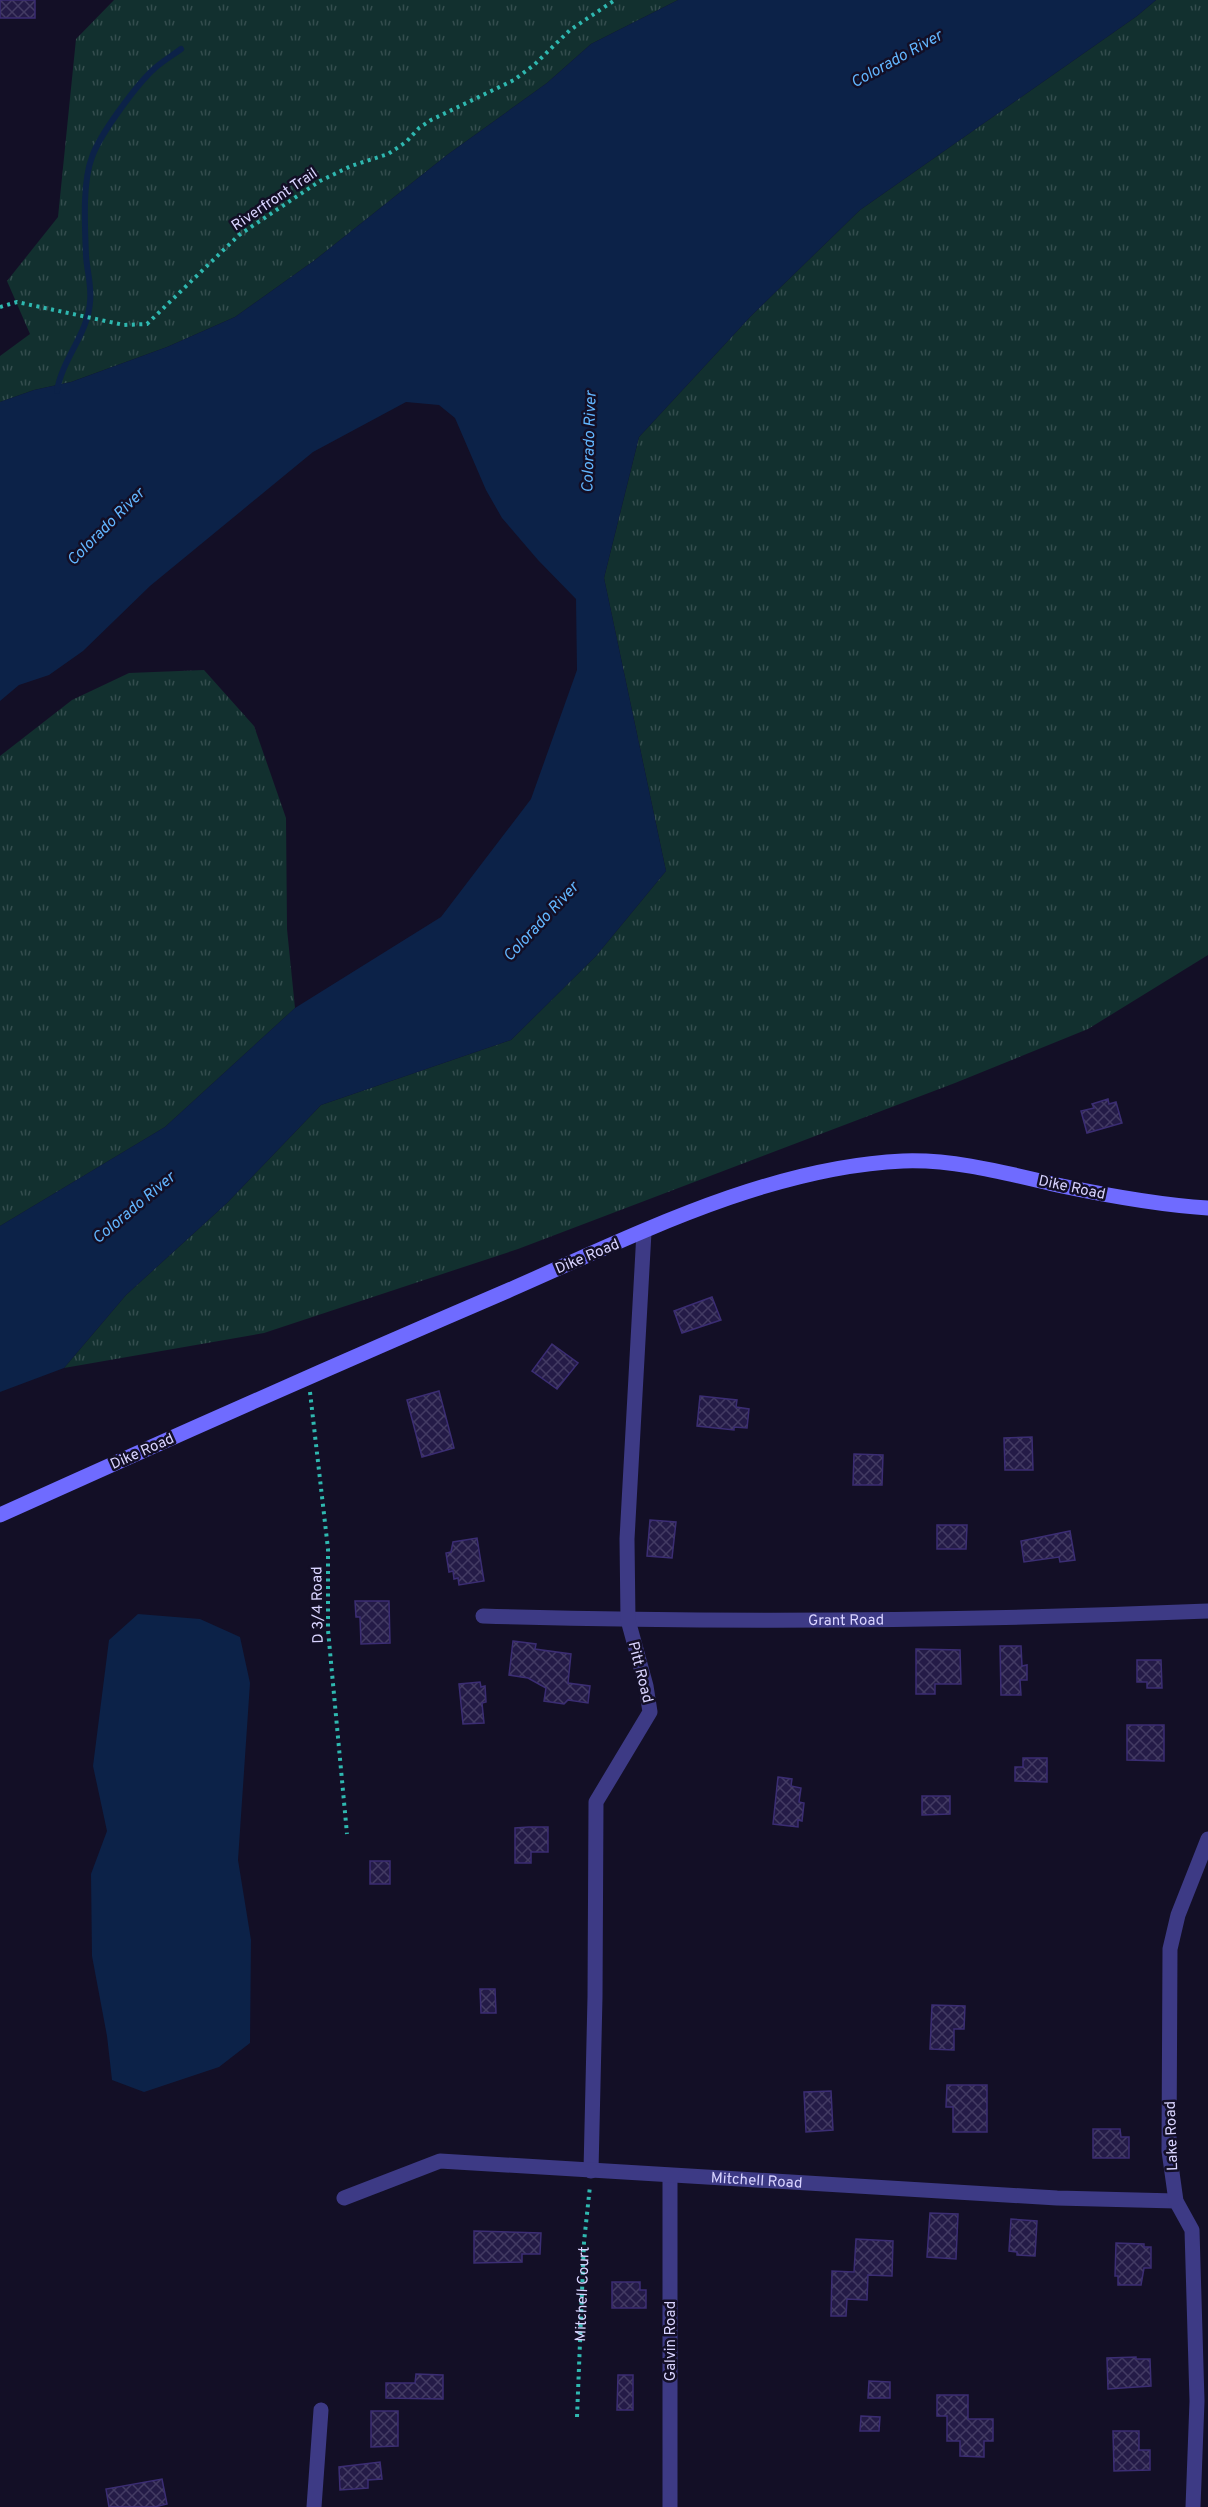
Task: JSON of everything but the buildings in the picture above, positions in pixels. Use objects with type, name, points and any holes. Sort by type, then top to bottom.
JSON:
[{"type":"street","name":"Dike Road","points":[[0,1515],[309,1376],[644,1232],[747,1192],[794,1178],[834,1168],[905,1161],[941,1161],[979,1167],[1096,1193],[1208,1208]]},
{"type":"street","name":"Pitt Road","points":[[591,2170],[596,1802],[650,1712],[646,1686],[628,1620],[627,1539],[644,1232]]},
{"type":"street","name":"Grant Road","points":[[483,1616],[628,1620],[911,1620],[1208,1611]]},
{"type":"street","name":"Lake Road","points":[[1193,2507],[1197,2401],[1192,2230],[1176,2201],[1169,2151],[1170,1949],[1178,1915],[1208,1839]]},
{"type":"street","name":"Mitchell Road","points":[[344,2198],[440,2161],[1045,2198],[1176,2201]]},
{"type":"street","name":"Galvin Road","points":[[670,2176],[670,2507]]},
{"type":"street","points":[[314,2507],[321,2410]]},
{"type":"path","name":"Riverfront Trail","points":[[0,307],[17,302],[105,322],[124,325],[147,324],[240,235],[272,215],[298,194],[351,166],[388,154],[431,120],[514,80],[548,53],[570,30],[615,0]]},
{"type":"path","name":"D 3/4 Road","points":[[309,1376],[328,1549],[328,1630],[348,1834]]},
{"type":"path","name":"Mitchell Court","points":[[577,2417],[584,2242],[591,2170]]},
{"type":"green space","points":[[114,0],[678,0],[591,44],[547,83],[447,155],[315,260],[235,317],[167,347],[71,382],[34,390],[0,402],[0,356],[30,334],[7,281],[58,217],[76,39]]},
{"type":"green space","points":[[1156,0],[1208,0],[1208,955],[1088,1029],[955,1083],[518,1249],[264,1333],[64,1368],[126,1295],[227,1203],[321,1105],[511,1040],[596,956],[666,871],[604,578],[639,437],[751,316],[860,210],[1137,16]]},
{"type":"green space","points":[[204,670],[254,726],[286,818],[287,929],[295,1008],[165,1127],[0,1226],[0,756],[72,700],[129,673]]},
{"type":"water","name":"Colorado River","points":[[678,0],[1156,0],[1137,16],[860,210],[751,316],[639,437],[604,578],[666,871],[596,956],[511,1040],[321,1105],[227,1203],[126,1295],[64,1368],[0,1392],[0,1226],[165,1127],[295,1008],[441,917],[531,799],[577,670],[576,599],[502,518],[486,490],[455,418],[439,405],[406,402],[313,452],[150,586],[83,651],[49,675],[19,685],[0,701],[0,402],[34,390],[71,382],[167,347],[235,317],[315,260],[447,155],[547,83],[591,44]]},
{"type":"water","points":[[138,1614],[200,1619],[240,1637],[250,1683],[238,1860],[251,1940],[250,2043],[219,2067],[144,2092],[112,2080],[107,2036],[92,1956],[91,1874],[107,1831],[93,1766],[109,1640]]},
{"type":"waterway","points":[[57,391],[64,368],[85,325],[90,302],[85,206],[92,157],[111,123],[139,85],[155,68],[181,49]]}]
